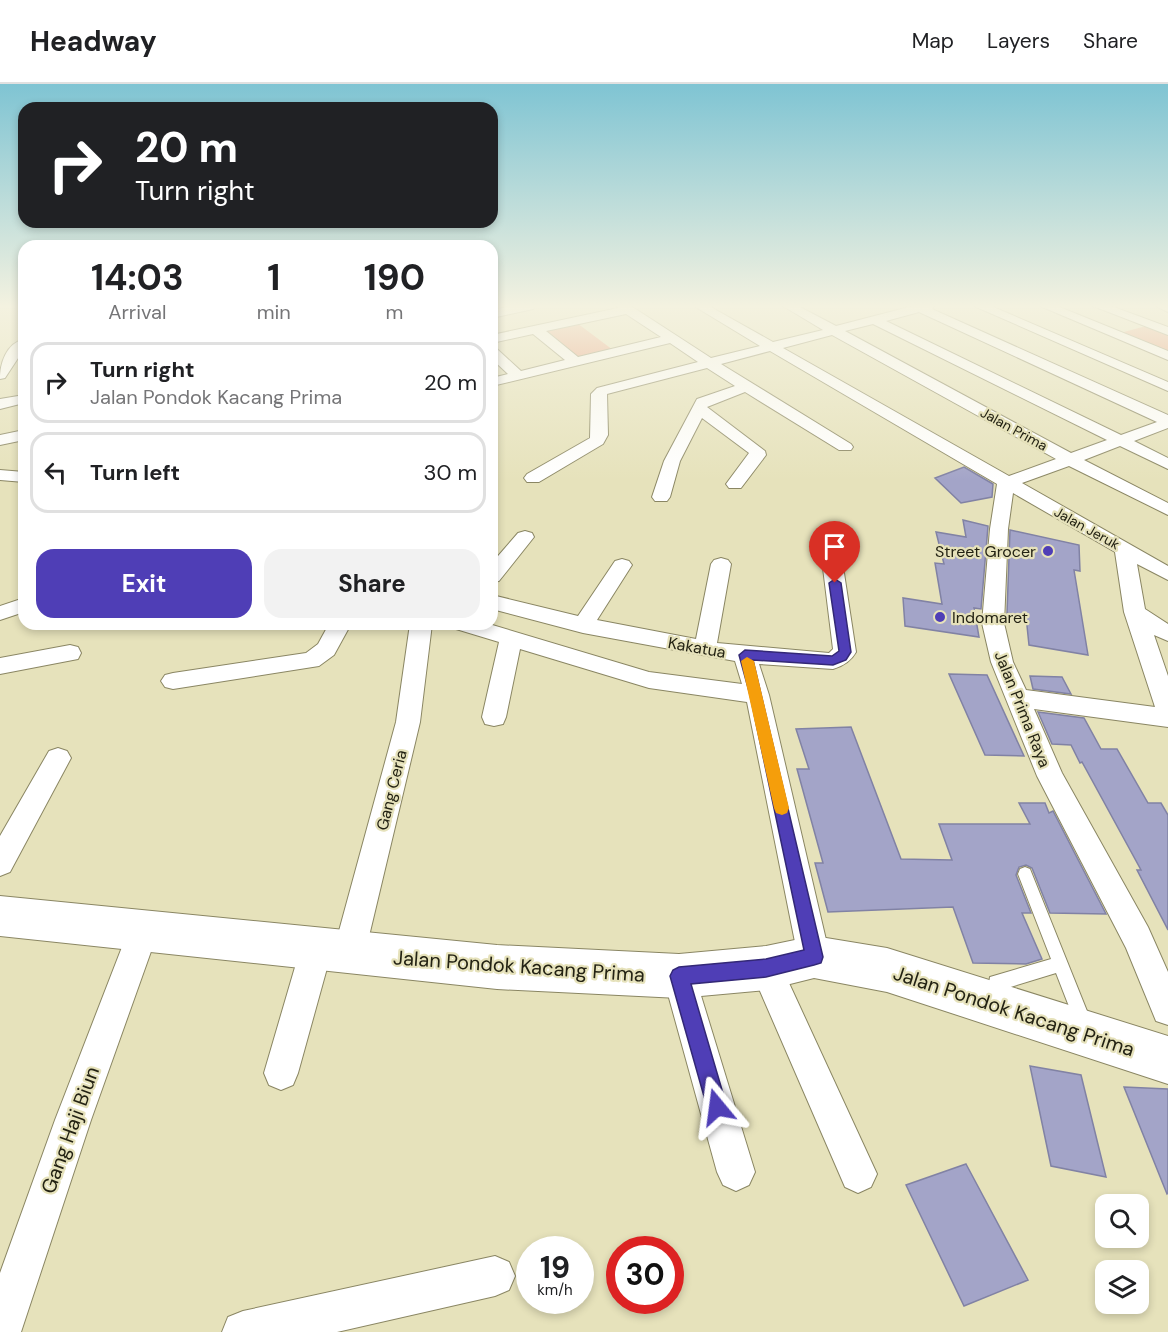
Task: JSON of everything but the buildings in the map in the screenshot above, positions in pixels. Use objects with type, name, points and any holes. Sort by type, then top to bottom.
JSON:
[{"type":"street","points":[[506,364],[519,376]]},
{"type":"street","points":[[498,381],[563,364]]},
{"type":"street","points":[[533,478],[597,441],[600,435],[598,394],[602,391],[704,364]]},
{"type":"street","points":[[711,364],[845,447]]},
{"type":"street","points":[[800,364],[1006,483],[1168,422]]},
{"type":"street","name":"Jalan Prima","points":[[896,364],[1069,459],[1168,510]]},
{"type":"street","points":[[965,364],[1168,465]]},
{"type":"street","points":[[1043,364],[1168,422]]},
{"type":"street","points":[[1115,364],[1168,387]]},
{"type":"street","points":[[1011,387],[1060,372]]},
{"type":"street","points":[[662,497],[672,461],[698,408],[705,400],[746,387]]},
{"type":"street","points":[[0,404],[18,400]]},
{"type":"street","points":[[698,408],[758,453],[735,484]]},
{"type":"street","points":[[0,440],[18,436]]},
{"type":"street","points":[[0,476],[18,477]]},
{"type":"street","name":"Jalan Jeruk","points":[[1006,483],[1168,574]]},
{"type":"street","name":"Jalan Prima Raya","points":[[1006,483],[999,529],[993,623],[1002,662],[1050,776],[1137,938],[1168,1009]]},
{"type":"street","points":[[498,569],[525,537]]},
{"type":"street","points":[[1124,549],[1135,612],[1168,710]]},
{"type":"street","name":"Kakatua","points":[[498,604],[583,626],[705,649],[745,655],[833,661],[845,652],[832,560]]},
{"type":"street","points":[[705,649],[721,564]]},
{"type":"street","points":[[583,626],[622,565]]},
{"type":"street","points":[[0,613],[18,607]]},
{"type":"street","points":[[1135,612],[1168,634]]},
{"type":"street","points":[[173,681],[312,660],[323,654],[337,630]]},
{"type":"street","name":"Gang Ceria","points":[[281,1073],[333,952],[408,722],[420,630]]},
{"type":"street","points":[[483,630],[649,680],[757,695]]},
{"type":"street","points":[[494,717],[511,639]]},
{"type":"street","points":[[0,666],[70,653]]},
{"type":"street","points":[[745,655],[757,695],[814,957]]},
{"type":"street","points":[[1017,698],[1168,718]]},
{"type":"street","points":[[0,863],[58,758]]},
{"type":"street","name":"Jalan Pondok Kacang Prima","points":[[0,916],[497,968],[679,976],[766,968],[814,957],[886,970],[1168,1060]]},
{"type":"street","name":"Gang Haji Biun","points":[[0,1332],[73,1120],[144,930]]},
{"type":"street","points":[[766,968],[858,1174]]},
{"type":"street","points":[[679,976],[736,1172]]},
{"type":"street","points":[[243,1332],[495,1276]]},
{"type":"lane","points":[[1025,874],[1089,1036]]},
{"type":"lane","points":[[994,1005],[996,983],[1060,964]]},
{"type":"slow traffic","points":[[747,661],[757,695],[782,808]]},
{"type":"place","name":"Street Grocer","points":[[1048,551]]},
{"type":"place","name":"Indomaret","points":[[940,617]]},
{"type":"route","points":[[717,1107],[679,976],[766,968],[814,957],[757,695],[745,655],[833,661],[841,657],[845,652],[835,583]]}]
